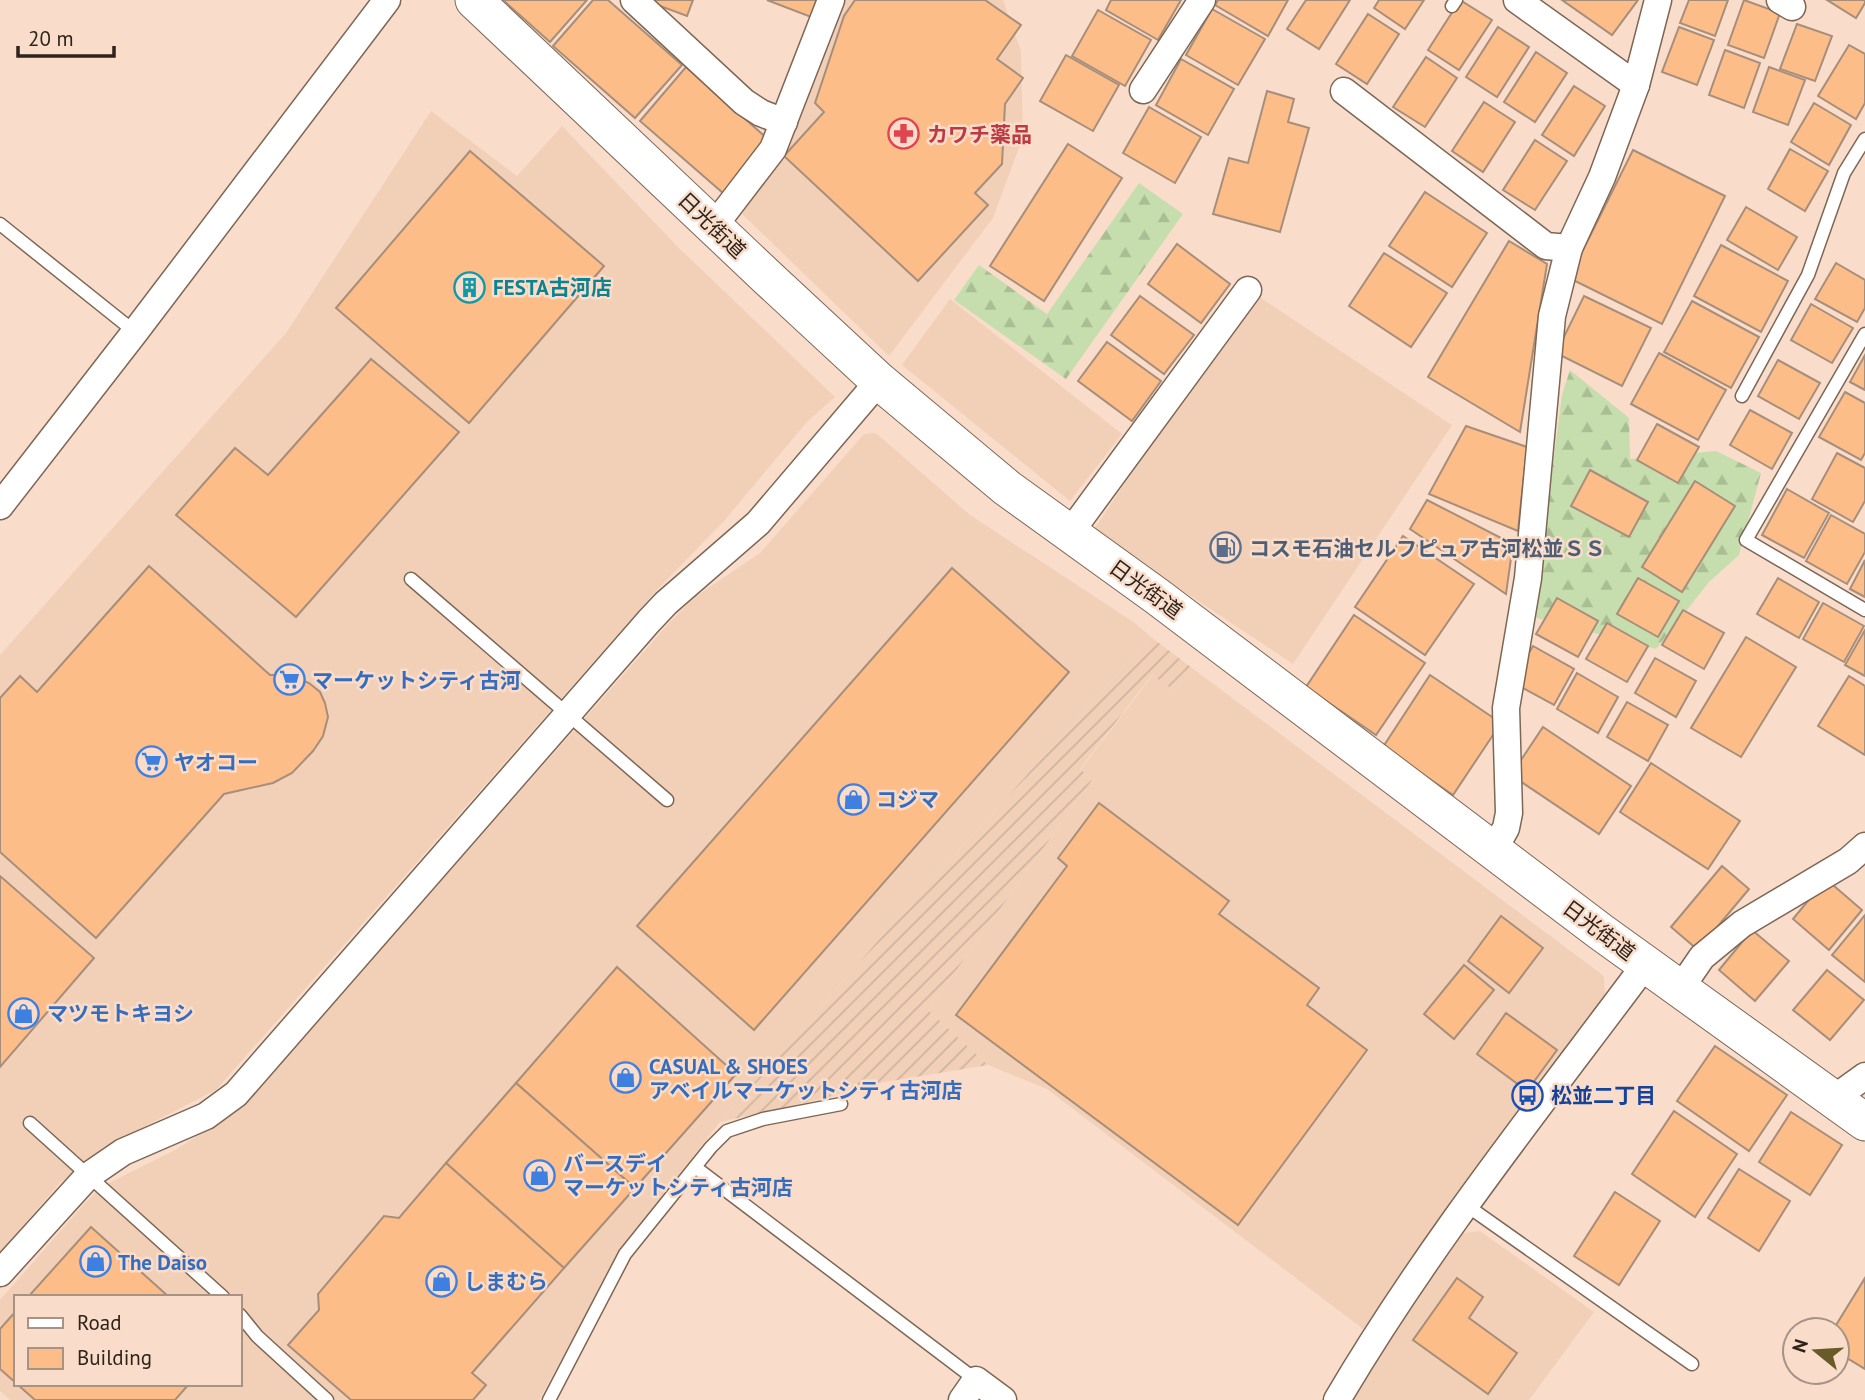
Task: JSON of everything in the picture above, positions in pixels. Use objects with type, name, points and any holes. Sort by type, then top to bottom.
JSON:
[{"type":"main road","name":"日光街道","points":[[474,0],[879,381],[1007,488],[1168,605],[1645,965],[1865,1122]]},
{"type":"street","points":[[0,506],[387,0]]},
{"type":"street","points":[[634,0],[744,102],[761,113],[784,122]]},
{"type":"street","points":[[714,226],[774,149],[831,0]]},
{"type":"street","points":[[1143,90],[1202,0]]},
{"type":"street","points":[[1517,0],[1636,85]]},
{"type":"street","points":[[1493,851],[1506,828],[1509,813],[1506,708],[1528,578],[1552,316],[1569,248],[1602,177],[1636,85],[1658,0]]},
{"type":"street","points":[[1344,91],[1546,246],[1569,248]]},
{"type":"street","points":[[1069,534],[1248,290]]},
{"type":"street","points":[[0,1273],[89,1176],[123,1152],[206,1116],[236,1094],[666,603],[758,523],[879,381]]},
{"type":"street","points":[[1680,989],[1702,957],[1742,923],[1848,860],[1865,846]]},
{"type":"street","points":[[1337,1400],[1381,1325],[1466,1205],[1645,965]]},
{"type":"street","points":[[1833,1099],[1865,1076]]},
{"type":"street","points":[[969,1390],[1003,1400]]},
{"type":"lane","points":[[1742,396],[1808,275],[1844,173],[1865,139]]},
{"type":"lane","points":[[0,224],[135,332]]},
{"type":"lane","points":[[1865,334],[1746,540],[1865,610]]},
{"type":"lane","points":[[411,579],[667,800]]},
{"type":"lane","points":[[549,1400],[625,1254],[711,1146],[727,1131],[763,1119],[841,1104]]},
{"type":"lane","points":[[30,1124],[221,1295]]},
{"type":"lane","points":[[695,1167],[969,1390]]},
{"type":"lane","points":[[1466,1205],[1692,1364]]},
{"type":"lane","points":[[242,1317],[257,1336],[327,1400]]},
{"type":"shaded area","name":"カワチ薬品","points":[[839,0],[1003,0],[1021,51],[1023,137],[993,218],[889,356],[742,214],[790,127]]},
{"type":"shaded area","name":"マーケットシティ古河","points":[[431,111],[517,176],[562,126],[679,248],[835,397],[806,423],[724,521],[655,592],[216,1090],[104,1147],[59,1184],[0,1252],[0,655],[286,333]]},
{"type":"shaded area","points":[[1252,292],[1452,425],[1293,664],[1093,531]]},
{"type":"shaded area","points":[[950,299],[1122,434],[1070,501],[902,365]]},
{"type":"shaded area","points":[[876,433],[970,515],[1135,623],[1151,637],[897,919],[720,1122],[625,1243],[539,1400],[10,1400],[0,1391],[0,1300],[84,1204],[101,1187],[175,1150],[238,1110],[670,622],[695,597],[760,553],[864,434]]},
{"type":"shaded area","points":[[1151,637],[1192,668],[1175,691],[1152,675],[1080,769],[1092,780],[928,1010],[988,1065],[867,1085],[834,1096],[720,1122],[897,919]]},
{"type":"shaded area","points":[[1192,668],[1604,976],[1605,998],[1456,1197],[1363,1329],[1047,1089],[988,1065],[928,1010],[1092,780],[1080,770],[1153,675],[1175,691]]},
{"type":"shaded area","points":[[1480,1231],[1594,1312],[1529,1400],[1346,1400],[1458,1234]]},
{"type":"green space","points":[[1139,183],[1183,214],[1066,379],[954,300],[979,265],[1047,314]]},
{"type":"green space","points":[[1570,370],[1629,418],[1630,459],[1716,451],[1761,473],[1739,555],[1709,582],[1656,649],[1533,617],[1562,395]]},
{"type":"building","points":[[503,0],[587,0],[550,42]]},
{"type":"building","points":[[593,0],[608,0],[682,65],[635,118],[553,46]]},
{"type":"building","points":[[653,0],[693,0],[687,16],[652,3]]},
{"type":"building","points":[[767,0],[817,0],[811,17]]},
{"type":"building","name":"カワチ薬品","points":[[855,0],[985,0],[1021,25],[997,59],[1023,78],[1005,104],[1002,164],[975,193],[988,205],[918,281],[784,156],[824,112],[815,103],[844,16]]},
{"type":"building","points":[[1111,0],[1181,0],[1158,40],[1106,10]]},
{"type":"building","points":[[1218,0],[1288,0],[1268,36],[1215,5]]},
{"type":"building","points":[[1306,0],[1350,0],[1319,49],[1287,29]]},
{"type":"building","points":[[1379,0],[1424,0],[1405,29],[1374,8]]},
{"type":"building","points":[[1460,0],[1492,20],[1459,70],[1428,50]]},
{"type":"building","points":[[1562,0],[1638,0],[1612,35]]},
{"type":"building","points":[[1689,0],[1728,0],[1715,36],[1680,23]]},
{"type":"building","points":[[1744,0],[1780,13],[1764,58],[1728,45]]},
{"type":"building","points":[[1827,0],[1865,0],[1865,3],[1856,18]]},
{"type":"building","points":[[1212,9],[1265,39],[1238,85],[1186,55]]},
{"type":"building","points":[[1098,10],[1151,40],[1125,86],[1072,56]]},
{"type":"building","points":[[1368,14],[1399,34],[1367,84],[1336,64]]},
{"type":"building","points":[[1797,24],[1832,36],[1815,81],[1780,69]]},
{"type":"building","points":[[1498,27],[1529,47],[1497,97],[1466,77]]},
{"type":"building","points":[[1679,27],[1714,40],[1697,85],[1662,72]]},
{"type":"building","points":[[1849,45],[1865,54],[1865,103],[1856,119],[1818,96]]},
{"type":"building","points":[[1725,50],[1760,63],[1744,108],[1709,95]]},
{"type":"building","points":[[1536,52],[1567,73],[1535,122],[1504,102]]},
{"type":"building","points":[[1066,55],[1119,85],[1093,131],[1040,101]]},
{"type":"building","points":[[1426,57],[1457,78],[1425,127],[1393,107]]},
{"type":"building","points":[[1181,59],[1234,89],[1208,135],[1156,105]]},
{"type":"building","points":[[686,67],[769,140],[723,193],[640,121]]},
{"type":"building","points":[[1769,67],[1805,80],[1788,125],[1753,112]]},
{"type":"building","points":[[1574,86],[1605,106],[1574,156],[1542,135]]},
{"type":"building","points":[[1267,91],[1294,99],[1288,122],[1309,128],[1280,232],[1213,214],[1229,158],[1248,163]]},
{"type":"building","points":[[1484,102],[1515,122],[1483,172],[1452,151]]},
{"type":"building","points":[[1814,103],[1851,125],[1829,165],[1791,142]]},
{"type":"building","points":[[1149,107],[1201,137],[1175,183],[1123,153]]},
{"type":"building","points":[[1535,140],[1567,161],[1535,210],[1503,190]]},
{"type":"building","points":[[1068,144],[1122,178],[1044,301],[990,266]]},
{"type":"building","points":[[1790,149],[1828,171],[1805,211],[1768,189]]},
{"type":"building","points":[[1633,150],[1725,196],[1662,324],[1569,278]]},
{"type":"building","name":"FESTA古河店","points":[[470,151],[604,266],[469,423],[336,308]]},
{"type":"building","points":[[1425,192],[1487,233],[1452,287],[1389,246]]},
{"type":"building","points":[[1746,207],[1797,237],[1778,270],[1727,240]]},
{"type":"building","points":[[1509,241],[1547,264],[1520,432],[1428,377]]},
{"type":"building","points":[[1177,244],[1230,284],[1201,323],[1148,284]]},
{"type":"building","points":[[1721,245],[1788,281],[1761,332],[1694,296]]},
{"type":"building","points":[[1384,253],[1447,293],[1411,347],[1349,306]]},
{"type":"building","points":[[1836,263],[1865,280],[1865,308],[1857,322],[1815,299]]},
{"type":"building","points":[[1140,296],[1194,335],[1164,374],[1111,335]]},
{"type":"building","points":[[1584,296],[1651,328],[1622,386],[1556,353]]},
{"type":"building","points":[[1692,301],[1759,337],[1731,388],[1664,352]]},
{"type":"building","points":[[1811,304],[1853,328],[1832,363],[1791,340]]},
{"type":"building","points":[[1107,342],[1161,381],[1132,421],[1078,381]]},
{"type":"building","points":[[1659,353],[1726,390],[1698,440],[1631,404]]},
{"type":"building","points":[[1865,355],[1865,390],[1850,382]]},
{"type":"building","points":[[371,359],[459,432],[296,617],[176,515],[235,448],[268,475]]},
{"type":"building","points":[[1778,360],[1820,383],[1799,419],[1758,396]]},
{"type":"building","points":[[1845,392],[1865,403],[1865,453],[1861,460],[1819,437]]},
{"type":"building","points":[[1750,410],[1792,433],[1772,469],[1730,445]]},
{"type":"building","points":[[1657,424],[1699,447],[1678,483],[1637,460]]},
{"type":"building","points":[[1466,426],[1527,447],[1518,531],[1429,494]]},
{"type":"building","points":[[1837,453],[1865,468],[1865,501],[1853,522],[1812,499]]},
{"type":"building","points":[[1590,470],[1648,502],[1629,537],[1571,506]]},
{"type":"building","points":[[1695,481],[1735,506],[1682,592],[1642,567]]},
{"type":"building","points":[[1787,489],[1829,513],[1804,558],[1762,535]]},
{"type":"building","points":[[1427,500],[1513,544],[1506,594],[1410,529]]},
{"type":"building","points":[[1831,515],[1865,534],[1865,552],[1847,584],[1806,561]]},
{"type":"building","points":[[1403,536],[1474,584],[1425,655],[1355,607]]},
{"type":"building","points":[[1865,560],[1865,597],[1850,589]]},
{"type":"building","name":"ヤオコー","points":[[149,566],[270,675],[291,675],[309,683],[320,692],[328,717],[323,736],[292,773],[273,783],[224,794],[96,938],[0,852],[0,698],[20,676],[37,692]]},
{"type":"building","name":"コジマ","points":[[952,568],[1069,672],[754,1030],[637,926]]},
{"type":"building","points":[[1638,578],[1679,601],[1658,637],[1617,614]]},
{"type":"building","points":[[1778,578],[1819,602],[1799,638],[1757,614]]},
{"type":"building","points":[[1557,598],[1598,621],[1578,657],[1536,634]]},
{"type":"building","points":[[1823,603],[1864,626],[1844,662],[1803,639]]},
{"type":"building","points":[[1683,610],[1724,633],[1704,669],[1662,645]]},
{"type":"building","points":[[1354,615],[1425,663],[1376,735],[1306,687]]},
{"type":"building","points":[[1607,623],[1648,646],[1627,682],[1586,659]]},
{"type":"building","points":[[1865,630],[1865,676],[1845,665]]},
{"type":"building","points":[[1746,637],[1796,667],[1741,757],[1691,728]]},
{"type":"building","points":[[1533,646],[1574,669],[1554,705],[1512,682]]},
{"type":"building","points":[[1655,658],[1696,681],[1676,717],[1635,693]]},
{"type":"building","points":[[1577,673],[1618,697],[1598,733],[1557,709]]},
{"type":"building","points":[[1430,675],[1501,723],[1453,795],[1383,747]]},
{"type":"building","points":[[1849,676],[1865,686],[1865,755],[1818,726]]},
{"type":"building","points":[[1627,702],[1668,725],[1648,761],[1607,737]]},
{"type":"building","points":[[1543,727],[1631,786],[1599,834],[1511,775]]},
{"type":"building","points":[[1651,763],[1740,821],[1708,869],[1620,812]]},
{"type":"building","points":[[1099,803],[1229,901],[1219,914],[1319,988],[1307,1005],[1367,1050],[1238,1225],[956,1015],[1067,866],[1058,858]]},
{"type":"building","points":[[1722,866],[1749,889],[1698,950],[1671,927]]},
{"type":"building","name":"マツモトキヨシ","points":[[0,876],[94,958],[0,1067]]},
{"type":"building","points":[[1826,879],[1862,910],[1829,950],[1793,919]]},
{"type":"building","points":[[1865,915],[1865,982],[1832,955]]},
{"type":"building","points":[[1501,916],[1543,948],[1509,993],[1468,961]]},
{"type":"building","points":[[1752,930],[1789,961],[1755,1001],[1719,970]]},
{"type":"building","points":[[1464,965],[1494,990],[1454,1039],[1424,1014]]},
{"type":"building","name":"CASUAL & SHOES アベイルマーケットシティ古河店","points":[[617,967],[736,1074],[635,1188],[516,1083]]},
{"type":"building","points":[[1827,970],[1864,1000],[1830,1040],[1793,1010]]},
{"type":"building","points":[[1506,1013],[1557,1050],[1527,1091],[1477,1054]]},
{"type":"building","points":[[1715,1046],[1787,1095],[1749,1151],[1677,1101]]},
{"type":"building","name":"バースデイ マーケットシティ古河店","points":[[516,1083],[635,1188],[564,1268],[446,1163]]},
{"type":"building","points":[[1674,1111],[1737,1154],[1695,1217],[1632,1174]]},
{"type":"building","points":[[1791,1112],[1842,1145],[1810,1195],[1759,1162]]},
{"type":"building","name":"しまむら","points":[[446,1163],[564,1268],[472,1373],[486,1385],[473,1400],[351,1400],[288,1345],[319,1310],[318,1294],[384,1216],[399,1218]]},
{"type":"building","points":[[1739,1169],[1790,1201],[1759,1251],[1708,1218]]},
{"type":"building","points":[[1615,1192],[1660,1221],[1619,1285],[1574,1256]]},
{"type":"building","name":"The Daiso","points":[[91,1227],[167,1295],[30,1295]]},
{"type":"building","points":[[1457,1278],[1483,1297],[1469,1318],[1517,1353],[1488,1394],[1413,1340]]},
{"type":"building","points":[[1865,1278],[1865,1369],[1851,1360],[1851,1316],[1842,1316]]},
{"type":"building","points":[[14,1313],[14,1381],[0,1369],[0,1329]]},
{"type":"building","points":[[19,1386],[187,1386],[175,1400],[35,1400]]},
{"type":"place","name":"カワチ薬品","points":[[904,134]]},
{"type":"place","name":"FESTA古河店","points":[[470,287]]},
{"type":"place","name":"コスモ石油セルフピュア古河松並ＳＳ","points":[[1226,548]]},
{"type":"place","name":"マーケットシティ古河","points":[[289,680]]},
{"type":"place","name":"ヤオコー","points":[[151,762]]},
{"type":"place","name":"コジマ","points":[[853,799]]},
{"type":"place","name":"マツモトキヨシ","points":[[24,1013]]},
{"type":"place","name":"CASUAL & SHOES アベイルマーケットシティ古河店","points":[[626,1078]]},
{"type":"place","name":"松並二丁目","points":[[1528,1095]]},
{"type":"place","name":"バースデイ マーケットシティ古河店","points":[[540,1175]]},
{"type":"place","name":"The Daiso","points":[[95,1262]]},
{"type":"place","name":"しまむら","points":[[441,1281]]}]
